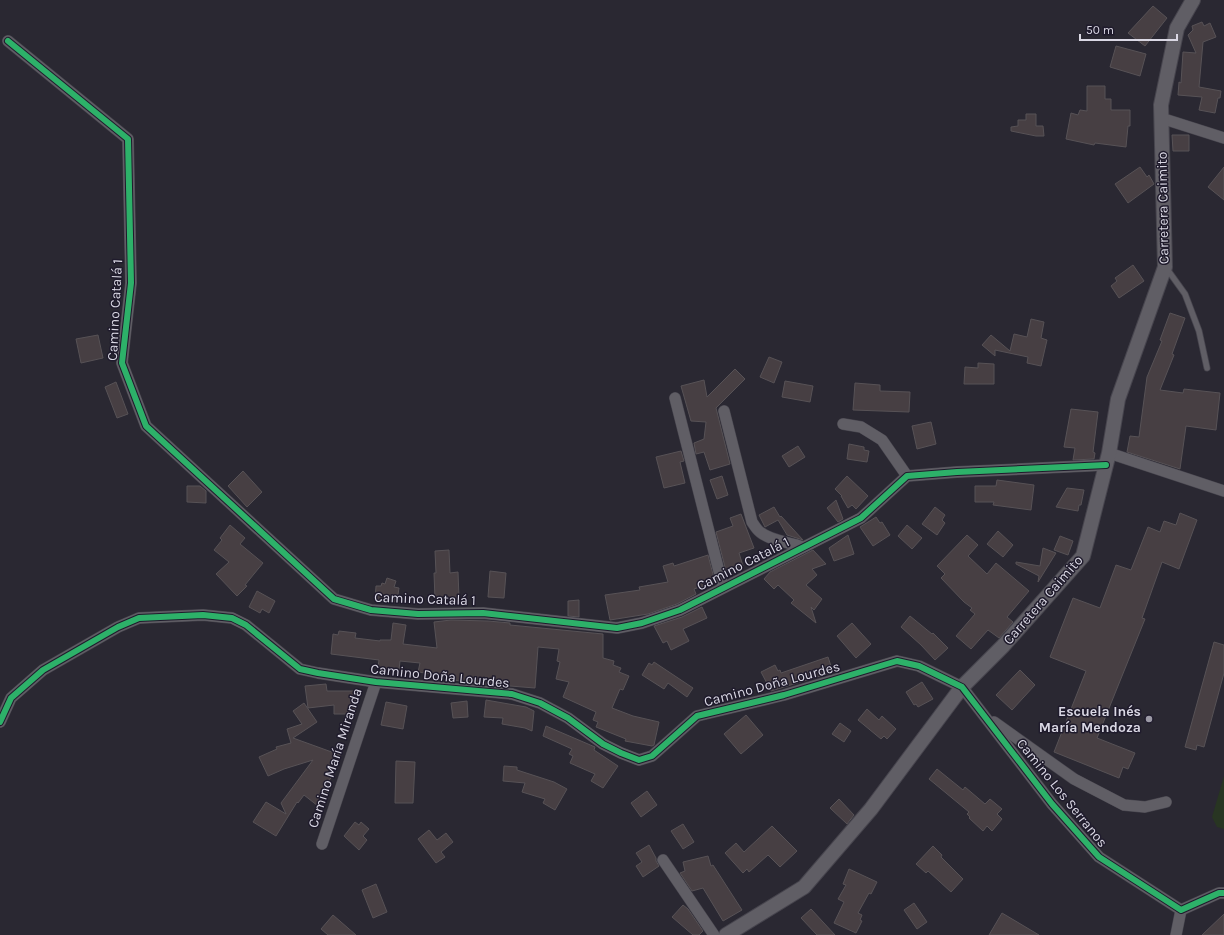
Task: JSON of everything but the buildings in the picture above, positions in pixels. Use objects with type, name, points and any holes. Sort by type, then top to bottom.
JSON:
[{"type":"street","name":"Carretera Caimito","points":[[726,935],[804,887],[871,809],[962,687],[1003,646],[1083,556],[1107,459],[1118,399],[1165,267],[1161,105],[1177,28],[1193,0]]},
{"type":"street","name":"Camino Catalá 1","points":[[8,41],[128,139],[131,283],[122,363],[146,426],[334,599],[371,610],[418,614],[483,613],[617,628],[642,623],[680,610],[861,518],[906,476]]},
{"type":"street","points":[[1161,118],[1224,138]]},
{"type":"street","points":[[675,398],[723,587]]},
{"type":"street","points":[[724,411],[752,522],[760,532],[776,540],[789,542],[803,547]]},
{"type":"street","points":[[843,424],[861,427],[882,440],[906,476],[1107,459],[1224,492]]},
{"type":"street","name":"Camino Doña Lourdes","points":[[0,722],[11,698],[43,670],[118,627],[140,618],[203,615],[232,618],[246,625],[300,669],[376,682],[512,694],[540,703],[568,718],[603,744],[639,760],[652,756],[697,716],[784,695],[897,662],[919,666],[962,687]]},
{"type":"street","name":"Camino María Miranda","points":[[322,844],[376,682]]},
{"type":"street","name":"Camino Los Serranos","points":[[962,687],[1052,804],[1099,857],[1181,910]]},
{"type":"street","points":[[984,715],[1074,779],[1124,804],[1144,807],[1166,802]]},
{"type":"street","points":[[663,860],[714,935]]},
{"type":"street","points":[[1176,935],[1181,910],[1219,893],[1224,893]]},
{"type":"lane","points":[[1165,267],[1185,294],[1199,331],[1207,368]]},
{"type":"green space","points":[[1224,776],[1224,829],[1217,827],[1212,817]]},
{"type":"cycle path","points":[[8,41],[128,139],[131,283],[122,363],[146,426],[334,599],[371,610],[418,614],[483,613],[617,628],[642,623],[680,610],[861,518],[907,476],[957,472],[1106,465]]},
{"type":"cycle path","points":[[0,722],[11,698],[43,670],[118,627],[139,618],[203,615],[232,618],[246,625],[300,669],[376,682],[512,694],[540,703],[568,718],[603,744],[639,760],[652,756],[697,716],[784,695],[897,661],[919,666],[962,687],[1052,804],[1099,857],[1181,910],[1219,893],[1224,893]]},
{"type":"place","name":"Escuela Inés María Mendoza","points":[[1149,719]]}]
